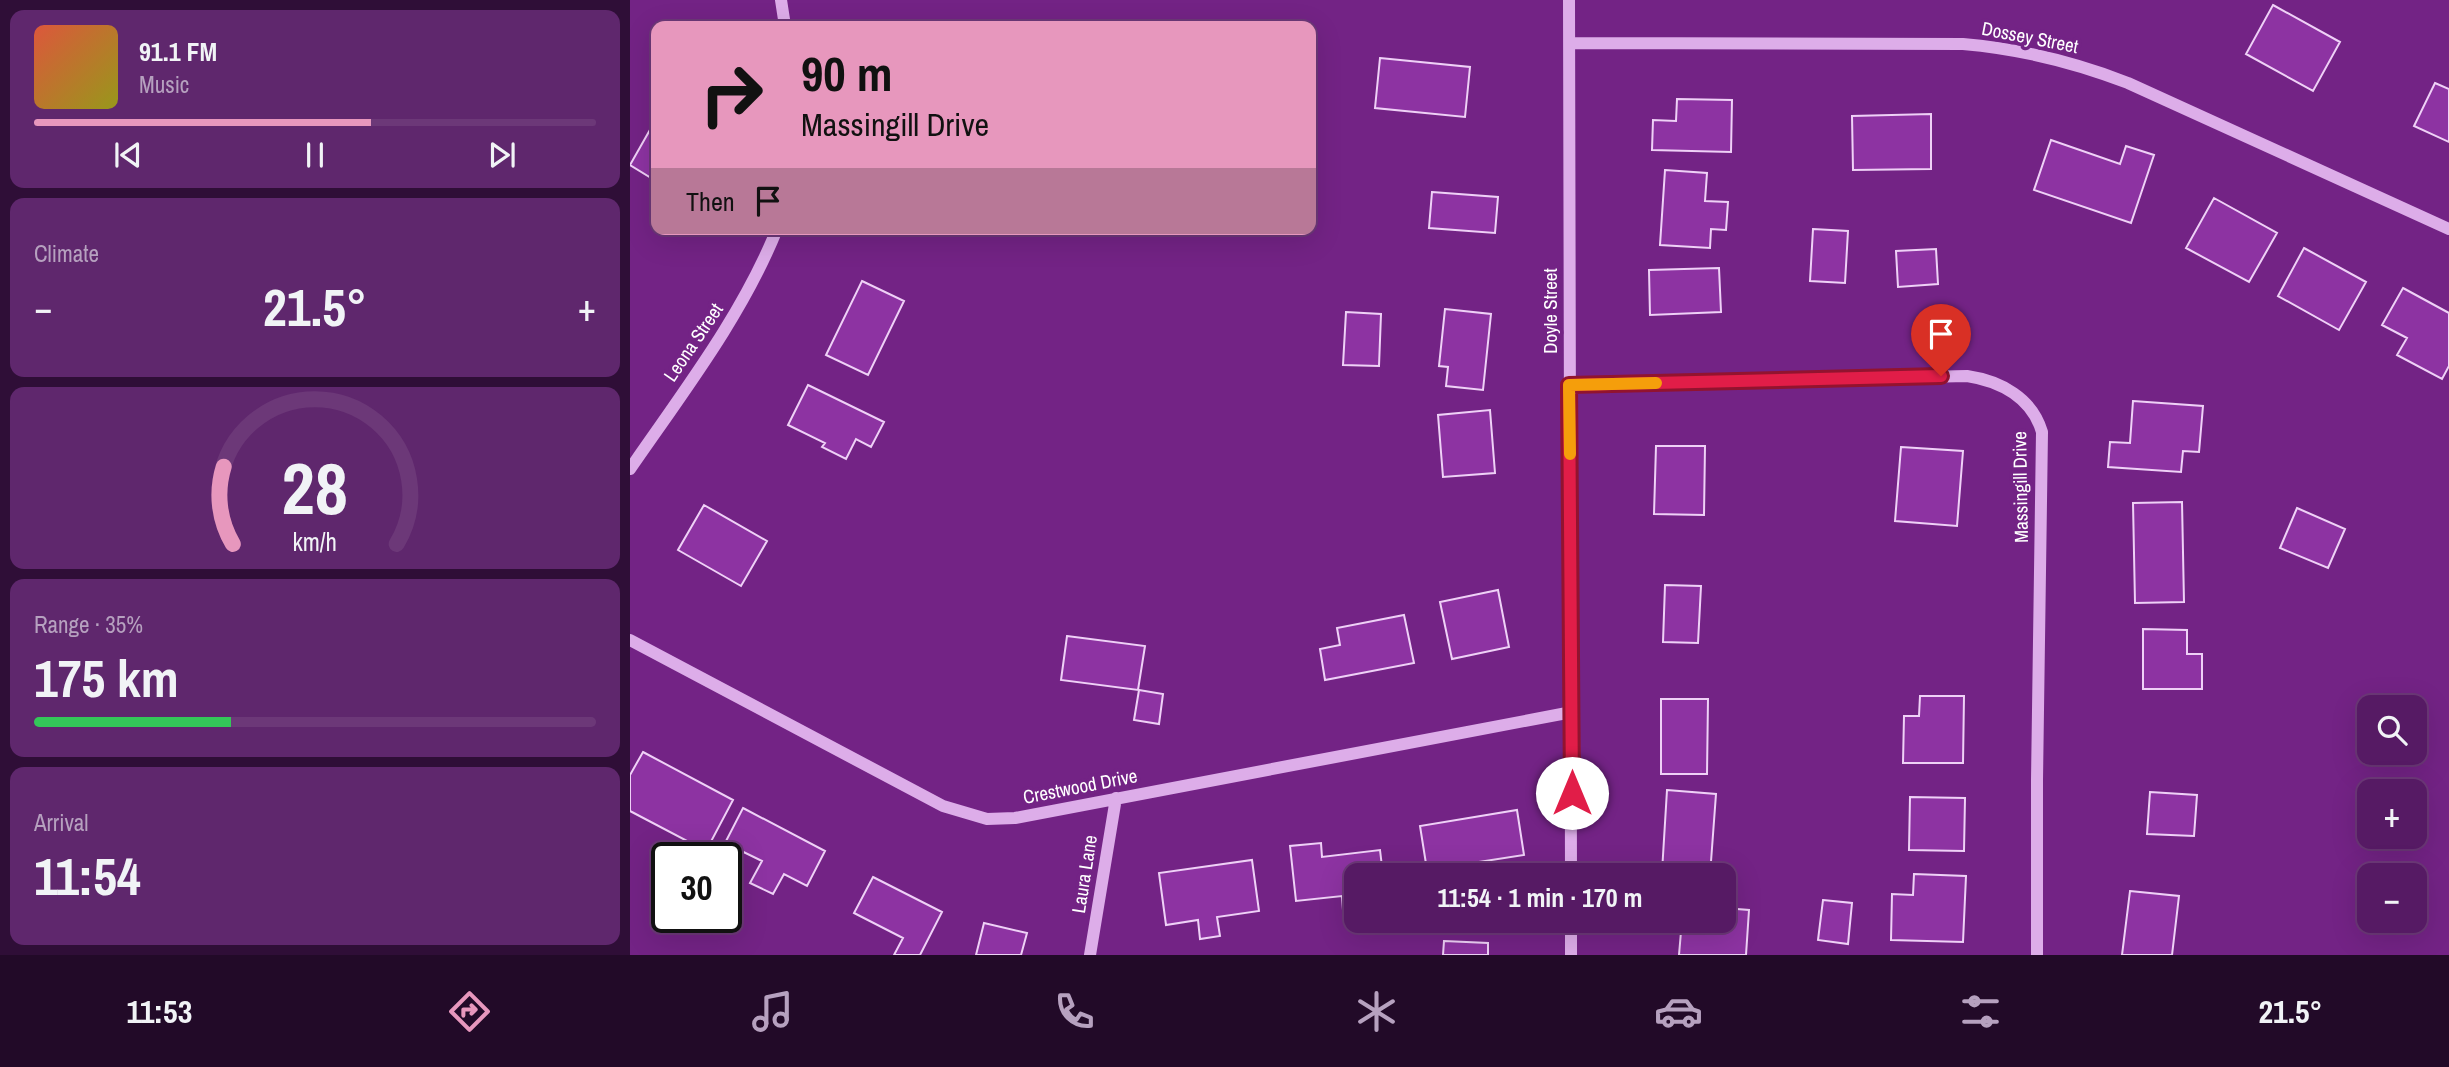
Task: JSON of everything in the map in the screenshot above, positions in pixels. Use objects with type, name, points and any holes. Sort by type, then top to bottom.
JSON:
[{"type":"street","points":[[781,0],[784,21]]},
{"type":"street","name":"Doyle Street","points":[[1569,0],[1571,863]]},
{"type":"street","name":"Dossey Street","points":[[1570,43],[1963,44],[2045,56],[2128,83],[2449,229]]},
{"type":"street","name":"Leona Street","points":[[630,469],[736,312],[763,264],[775,235]]},
{"type":"street","name":"Massingill Drive","points":[[1569,385],[1968,376],[1982,378],[2009,389],[2027,403],[2042,432],[2037,955]]},
{"type":"street","name":"Crestwood Drive","points":[[630,640],[957,812],[987,819],[1001,820],[1572,712]]},
{"type":"street","name":"Laura Lane","points":[[1090,955],[1116,798]]},
{"type":"street","points":[[1571,933],[1571,955]]},
{"type":"building","points":[[2273,5],[2340,42],[2313,91],[2246,54]]},
{"type":"building","points":[[1380,58],[1470,67],[1465,117],[1375,108]]},
{"type":"building","points":[[2435,83],[2449,89],[2449,142],[2414,126]]},
{"type":"building","points":[[1677,99],[1732,100],[1731,152],[1652,150],[1653,120],[1676,121]]},
{"type":"building","points":[[1931,114],[1931,169],[1853,170],[1852,116]]},
{"type":"building","points":[[651,128],[651,178],[630,165]]},
{"type":"building","points":[[2051,140],[2120,164],[2126,146],[2154,155],[2131,223],[2034,190]]},
{"type":"building","points":[[1665,170],[1707,173],[1705,201],[1728,202],[1726,230],[1711,229],[1710,248],[1660,245]]},
{"type":"building","points":[[1432,192],[1498,197],[1495,233],[1429,228]]},
{"type":"building","points":[[2214,198],[2277,233],[2249,282],[2186,248]]},
{"type":"building","points":[[1813,229],[1848,231],[1845,283],[1810,281]]},
{"type":"building","points":[[2304,248],[2366,282],[2339,330],[2278,296]]},
{"type":"building","points":[[1936,249],[1938,284],[1898,287],[1896,251]]},
{"type":"building","points":[[1719,268],[1721,312],[1650,315],[1649,270]]},
{"type":"building","points":[[862,281],[904,301],[868,375],[826,355]]},
{"type":"building","points":[[2403,288],[2449,313],[2449,366],[2442,379],[2397,355],[2407,338],[2382,325]]},
{"type":"building","points":[[1445,309],[1491,314],[1483,390],[1446,386],[1448,367],[1439,366]]},
{"type":"building","points":[[1346,312],[1381,314],[1379,366],[1343,365]]},
{"type":"building","points":[[808,385],[884,422],[871,447],[856,439],[846,459],[822,447],[825,443],[788,425]]},
{"type":"building","points":[[2133,401],[2203,406],[2199,452],[2183,451],[2181,472],[2108,467],[2110,442],[2130,443]]},
{"type":"building","points":[[1490,410],[1495,473],[1443,477],[1438,415]]},
{"type":"building","points":[[1656,446],[1705,446],[1704,515],[1654,514]]},
{"type":"building","points":[[1901,447],[1963,451],[1957,526],[1895,521]]},
{"type":"building","points":[[2182,502],[2184,602],[2135,603],[2133,503]]},
{"type":"building","points":[[704,505],[767,541],[741,586],[678,550]]},
{"type":"building","points":[[2297,508],[2345,529],[2328,568],[2280,548]]},
{"type":"building","points":[[1665,585],[1701,586],[1698,643],[1663,642]]},
{"type":"building","points":[[1498,590],[1509,647],[1452,659],[1440,602]]},
{"type":"building","points":[[1404,615],[1414,663],[1325,680],[1320,649],[1340,645],[1337,628]]},
{"type":"building","points":[[2143,629],[2187,630],[2187,654],[2202,654],[2202,689],[2143,689]]},
{"type":"building","points":[[1067,636],[1145,646],[1138,690],[1061,680]]},
{"type":"building","points":[[1139,690],[1163,694],[1159,724],[1134,720]]},
{"type":"building","points":[[1920,696],[1964,696],[1963,763],[1903,763],[1904,716],[1919,716]]},
{"type":"building","points":[[1661,699],[1708,699],[1707,774],[1661,774]]},
{"type":"building","points":[[643,752],[733,800],[711,842],[689,842],[630,811],[630,775]]},
{"type":"building","points":[[1667,790],[1716,794],[1711,863],[1663,863]]},
{"type":"building","points":[[2150,792],[2197,795],[2194,836],[2147,834]]},
{"type":"building","points":[[1910,797],[1965,798],[1964,851],[1909,850]]},
{"type":"building","points":[[743,808],[825,851],[807,886],[784,874],[773,894],[750,883],[762,861],[742,851],[742,842],[726,842]]},
{"type":"building","points":[[1517,810],[1524,855],[1472,863],[1426,863],[1420,826]]},
{"type":"building","points":[[1321,843],[1322,857],[1380,850],[1382,863],[1344,863],[1343,910],[1342,896],[1296,901],[1290,846]]},
{"type":"building","points":[[1252,860],[1259,911],[1217,917],[1220,936],[1200,939],[1198,920],[1166,925],[1159,873]]},
{"type":"building","points":[[1914,874],[1966,876],[1963,942],[1891,940],[1892,894],[1913,895]]},
{"type":"building","points":[[873,877],[942,912],[920,955],[894,955],[903,938],[854,913]]},
{"type":"building","points":[[2130,891],[2179,896],[2172,955],[2122,955]]},
{"type":"building","points":[[1823,900],[1852,903],[1848,944],[1818,940]]},
{"type":"building","points":[[1736,909],[1749,910],[1746,955],[1679,955],[1681,933],[1736,933]]},
{"type":"building","points":[[984,923],[1027,933],[1021,955],[976,955]]},
{"type":"building","points":[[1444,941],[1488,943],[1488,955],[1443,955]]},
{"type":"slow traffic","points":[[1570,454],[1569,385],[1656,383]]},
{"type":"route","points":[[1572,793],[1569,385],[1941,376]]}]
